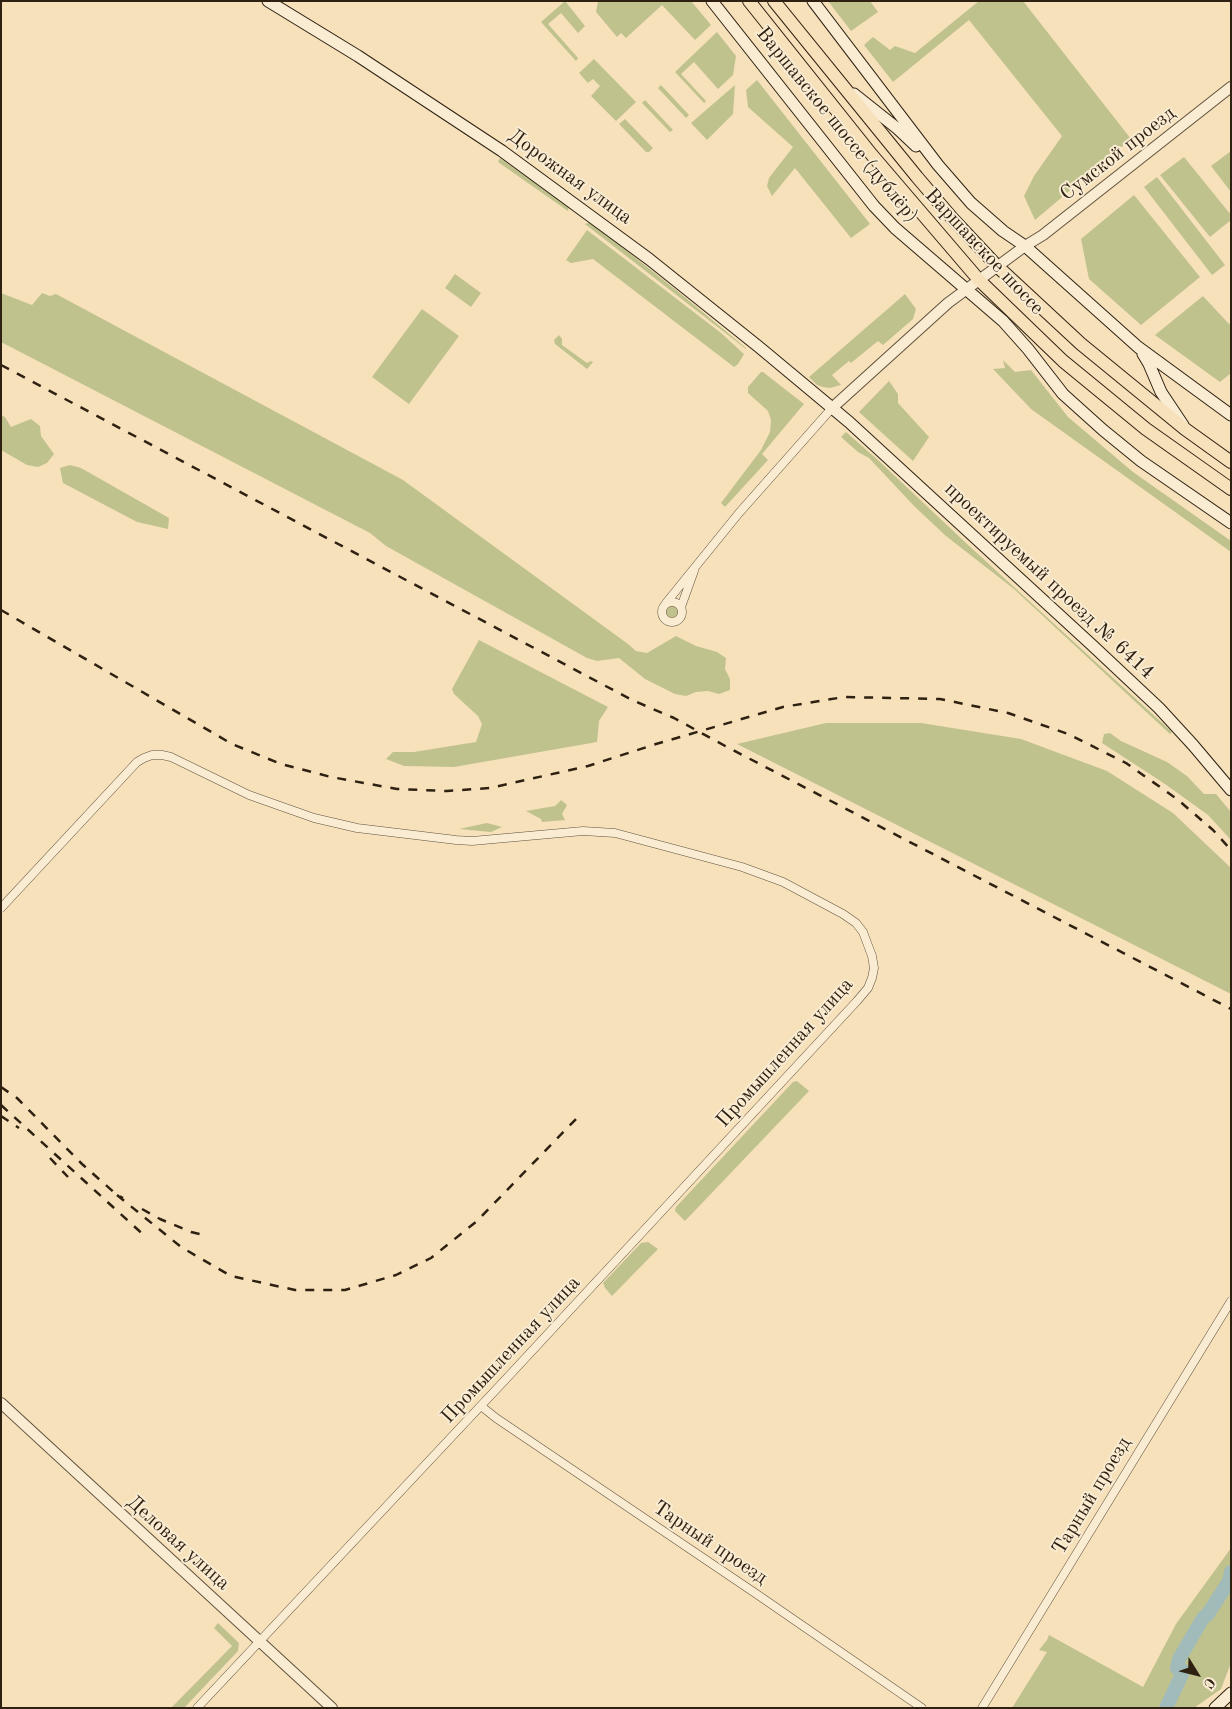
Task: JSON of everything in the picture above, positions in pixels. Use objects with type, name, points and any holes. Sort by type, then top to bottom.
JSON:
[{"type":"main road","name":"Дорожная улица","points":[[268,1],[428,101],[583,210],[649,258],[832,408]]},
{"type":"main road","name":"Варшавское шоссе (дублёр)","points":[[713,1],[874,206],[914,246],[967,289],[1003,322],[1028,349],[1063,394],[1103,430],[1141,461],[1231,523]]},
{"type":"main road","name":"Варшавское шоссе","points":[[749,1],[872,155],[979,280],[1063,361],[1146,429],[1231,489]]},
{"type":"main road","name":"Варшавское шоссе","points":[[774,1],[952,218],[998,267],[1080,344],[1185,429],[1231,462]]},
{"type":"main road","points":[[813,1],[938,165],[971,203],[1003,231],[1025,246],[1138,347],[1231,415]]},
{"type":"main road","points":[[842,84],[898,129],[938,165]]},
{"type":"main road","points":[[1138,347],[1148,364],[1160,392],[1185,429]]},
{"type":"main road","name":"проектируемый проезд № 6414","points":[[832,408],[1146,696],[1193,745],[1231,790]]},
{"type":"main road","points":[[1215,1708],[1231,1693]]},
{"type":"street","name":"Сумской проезд","points":[[832,408],[948,303],[1025,246],[1043,235],[1231,87]]},
{"type":"street","points":[[696,564],[681,607],[680,617],[675,622],[668,622],[663,618],[661,612],[666,603],[696,564],[739,513],[832,408]]},
{"type":"street","points":[[666,603],[676,602],[681,607]]},
{"type":"street","name":"Промышленная улица","points":[[1,908],[137,762],[152,755],[162,755],[171,757],[249,795],[314,818],[357,828],[472,841],[583,831],[614,833],[771,877],[843,914],[856,923],[863,932],[870,948],[874,968],[868,988],[862,995],[481,1406],[197,1708]]},
{"type":"street","name":"Тарный проезд","points":[[982,1708],[1231,1302]]},
{"type":"street","name":"Деловая улица","points":[[1,1403],[332,1708]]},
{"type":"street","name":"Тарный проезд","points":[[481,1406],[922,1708]]},
{"type":"green space","points":[[565,1],[585,26],[578,33],[561,13],[548,24],[578,58],[576,61],[541,22]]},
{"type":"green space","points":[[598,1],[691,1],[711,25],[695,40],[662,5],[626,38],[621,33],[617,37],[596,12]]},
{"type":"green space","points":[[828,1],[870,1],[878,12],[851,31]]},
{"type":"green space","points":[[979,1],[1023,1],[1131,139],[1035,220],[1024,196],[1034,176],[1062,136],[969,20],[893,82],[864,45],[873,37],[890,50],[895,46],[915,53]]},
{"type":"green space","points":[[717,32],[736,56],[733,75],[718,89],[694,62],[681,74],[706,101],[704,103],[675,72]]},
{"type":"green space","points":[[594,59],[636,102],[616,121],[591,96],[600,86],[593,79],[588,83],[579,73]]},
{"type":"green space","points":[[757,80],[870,224],[851,238],[795,168],[772,196],[767,186],[769,178],[793,147],[748,107],[746,90]]},
{"type":"green space","points":[[661,85],[689,115],[686,118],[658,88]]},
{"type":"green space","points":[[735,85],[733,114],[707,140],[691,123]]},
{"type":"green space","points":[[645,100],[673,130],[670,132],[642,103]]},
{"type":"green space","points":[[625,119],[653,148],[649,152],[646,152],[619,124]]},
{"type":"green space","points":[[1231,151],[1231,192],[1211,166]]},
{"type":"green space","points":[[1184,157],[1231,215],[1231,220],[1210,237],[1160,175]]},
{"type":"green space","points":[[500,158],[569,206],[568,211],[498,162]]},
{"type":"green space","points":[[1157,177],[1225,265],[1212,275],[1144,187]]},
{"type":"green space","points":[[1134,195],[1200,277],[1141,325],[1089,279],[1081,239]]},
{"type":"green space","points":[[591,222],[681,294],[746,349],[585,224]]},
{"type":"green space","points":[[587,230],[721,333],[744,354],[738,364],[734,367],[593,259],[571,263],[566,260]]},
{"type":"green space","points":[[455,274],[481,293],[471,307],[445,288]]},
{"type":"green space","points":[[1,293],[32,305],[42,293],[50,296],[56,294],[403,480],[636,651],[647,653],[676,636],[696,646],[717,652],[726,658],[725,669],[730,679],[730,690],[719,694],[708,691],[696,692],[686,696],[675,694],[645,679],[619,658],[597,661],[587,658],[386,546],[370,533],[1,342]]},
{"type":"green space","points":[[905,294],[916,309],[913,319],[883,345],[878,341],[851,363],[849,361],[832,375],[841,385],[830,388],[823,387],[817,385],[809,377]]},
{"type":"green space","points":[[1203,296],[1229,324],[1231,323],[1231,373],[1220,382],[1155,335]]},
{"type":"green space","points":[[422,309],[459,336],[409,404],[372,377]]},
{"type":"green space","points":[[559,335],[562,339],[562,345],[587,363],[593,362],[587,369],[555,344],[554,340]]},
{"type":"green space","points":[[1003,360],[1015,372],[1031,370],[1068,417],[1133,472],[1231,541],[1231,552],[1031,409],[993,369],[1005,368]]},
{"type":"green space","points":[[761,372],[804,404],[762,454],[768,460],[725,507],[721,503],[761,450],[770,432],[771,420],[768,411],[748,393],[748,387]]},
{"type":"green space","points":[[889,381],[898,394],[898,403],[929,437],[913,461],[859,412]]},
{"type":"green space","points":[[1,415],[5,417],[11,427],[31,419],[40,426],[41,436],[54,454],[47,463],[38,467],[27,465],[1,450]]},
{"type":"green space","points":[[846,432],[1172,732],[1170,734],[1014,589],[946,536],[915,507],[869,458],[858,452],[841,437]]},
{"type":"green space","points":[[70,465],[81,468],[169,518],[168,529],[137,522],[63,483],[60,468]]},
{"type":"green space","points":[[671,605],[676,607],[678,612],[676,617],[671,619],[666,617],[664,612],[666,607]]},
{"type":"green space","points":[[479,640],[608,707],[599,721],[597,742],[454,767],[404,766],[386,759],[393,752],[414,752],[476,742],[482,724],[478,716],[454,694],[452,689]]},
{"type":"green space","points":[[826,723],[921,723],[1021,739],[1107,771],[1173,813],[1231,868],[1231,994],[737,744]]},
{"type":"green space","points":[[1110,733],[1121,741],[1167,762],[1187,776],[1204,794],[1216,794],[1231,812],[1231,840],[1208,815],[1102,743],[1104,734]]},
{"type":"green space","points":[[561,800],[567,805],[562,814],[565,820],[542,822],[541,819],[526,811],[555,806]]},
{"type":"green space","points":[[487,823],[502,827],[491,832],[459,829]]},
{"type":"green space","points":[[797,1081],[809,1091],[685,1221],[675,1211],[676,1207],[793,1082]]},
{"type":"green space","points":[[648,1242],[658,1249],[612,1296],[603,1283],[641,1243]]},
{"type":"green space","points":[[1231,1548],[1231,1663],[1221,1689],[1194,1708],[1012,1708],[1047,1652],[1039,1650],[1049,1635],[1143,1687],[1176,1624]]},
{"type":"green space","points":[[218,1623],[239,1643],[238,1651],[184,1708],[171,1708],[232,1646],[214,1628]]},
{"type":"waterway","points":[[1166,1708],[1183,1672],[1177,1668],[1179,1659],[1203,1618],[1208,1614],[1229,1581],[1231,1572]]},
{"type":"railway","points":[[1,365],[632,700],[674,718],[1231,1009]]},
{"type":"railway","points":[[1,610],[232,744],[281,764],[331,777],[397,789],[447,791],[490,788],[588,766],[783,707],[844,697],[940,699],[1008,713],[1068,734],[1126,763],[1177,799],[1213,830],[1231,850]]},
{"type":"railway","points":[[1,1087],[17,1098],[82,1164],[117,1195],[123,1198]]},
{"type":"railway","points":[[1,1105],[147,1238]]},
{"type":"railway","points":[[1,1116],[19,1128]]},
{"type":"railway","points":[[117,1195],[181,1247],[231,1276],[295,1290],[345,1290],[396,1275],[431,1258],[477,1221],[577,1118]]},
{"type":"railway","points":[[50,1158],[68,1177]]},
{"type":"railway","points":[[142,1209],[191,1232],[208,1236]]}]
